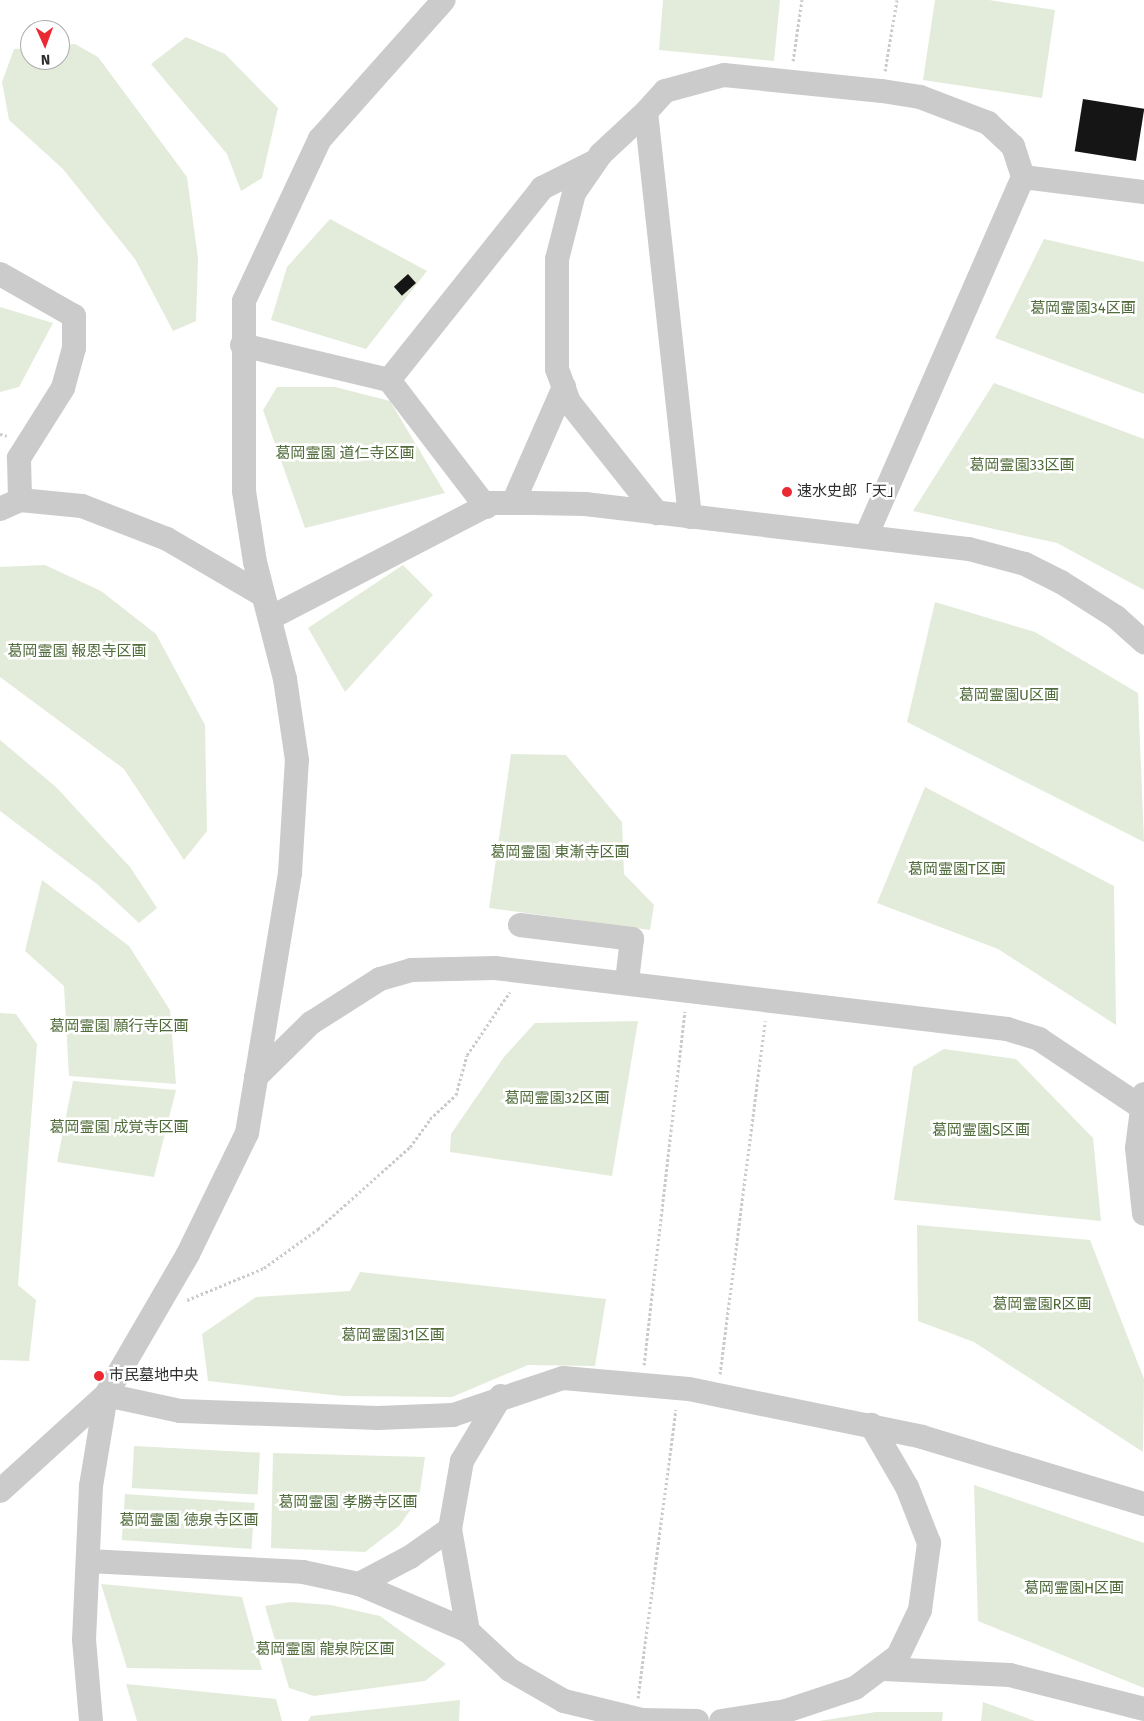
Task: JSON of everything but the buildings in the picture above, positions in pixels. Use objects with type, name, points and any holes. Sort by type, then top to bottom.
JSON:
[{"type":"street","points":[[0,1491],[106,1395],[156,1308],[248,1132],[290,872],[297,760],[285,679],[263,595],[244,491],[242,345],[244,301],[320,139],[444,0]]},
{"type":"street","points":[[656,513],[612,462],[564,387],[557,369],[557,259],[574,193],[597,160],[665,92],[724,76],[882,91],[920,96],[988,123],[1013,146],[1023,177],[866,536]]},
{"type":"street","points":[[646,112],[690,516]]},
{"type":"street","points":[[390,380],[542,188],[597,160]]},
{"type":"street","points":[[1023,177],[1144,192]]},
{"type":"street","points":[[0,274],[74,316],[74,348],[63,388],[19,458],[10,504],[82,506],[124,520],[167,539],[263,595]]},
{"type":"street","points":[[242,345],[390,380],[486,507]]},
{"type":"street","points":[[513,503],[564,387]]},
{"type":"street","points":[[270,618],[486,507],[513,503],[585,504],[969,549],[1025,564],[1116,617],[1144,642]]},
{"type":"street","points":[[520,925],[632,939],[627,981]]},
{"type":"street","points":[[256,1077],[311,1023],[380,979],[411,970],[452,966],[529,971],[768,997],[1007,1029],[1039,1039],[1143,1104],[1137,1148],[1144,1214]]},
{"type":"street","points":[[106,1395],[180,1412],[378,1418],[453,1415],[501,1396],[563,1378],[680,1388],[871,1424],[1144,1504]]},
{"type":"street","points":[[91,1721],[84,1640],[91,1486],[106,1395]]},
{"type":"street","points":[[468,1631],[450,1528],[462,1461],[501,1396]]},
{"type":"street","points":[[721,1721],[795,1708],[855,1688],[898,1656],[920,1610],[929,1543],[907,1487],[871,1424]]},
{"type":"street","points":[[359,1584],[410,1557],[450,1528]]},
{"type":"street","points":[[88,1561],[303,1572],[359,1584],[468,1631],[510,1670],[564,1701],[594,1715],[697,1721]]},
{"type":"street","points":[[883,1669],[1010,1675],[1144,1709]]},
{"type":"path","points":[[790,81],[802,0]]},
{"type":"path","points":[[882,91],[897,0]]},
{"type":"path","points":[[156,1308],[201,1296],[264,1268],[318,1229],[410,1147],[430,1119],[456,1095],[467,1055],[529,971]]},
{"type":"path","points":[[642,1385],[688,988]]},
{"type":"path","points":[[717,1395],[768,997]]},
{"type":"path","points":[[636,1718],[680,1388]]},
{"type":"green space","points":[[663,0],[780,0],[774,61],[659,50]]},
{"type":"green space","points":[[935,0],[989,0],[1055,10],[1042,98],[923,80]]},
{"type":"green space","points":[[186,37],[225,54],[278,108],[262,178],[241,191],[227,154],[151,64]]},
{"type":"green space","points":[[70,44],[75,44],[98,57],[187,177],[198,258],[196,321],[173,331],[135,259],[63,169],[9,120],[2,82],[14,49],[20,49],[20,70],[70,70]]},
{"type":"green space","points":[[330,219],[427,271],[366,349],[271,320],[287,267]]},
{"type":"green space","name":"葛岡霊園34区画","points":[[1044,239],[1144,262],[1144,394],[995,338]]},
{"type":"green space","points":[[0,307],[53,323],[19,387],[0,392]]},
{"type":"green space","name":"葛岡霊園33区画","points":[[994,383],[1144,439],[1144,590],[1057,543],[913,511]]},
{"type":"green space","name":"葛岡霊園 道仁寺区画","points":[[277,387],[335,387],[390,401],[445,493],[305,528],[263,410]]},
{"type":"green space","name":"葛岡霊園 報恩寺区画","points":[[45,565],[101,591],[156,634],[205,725],[207,831],[184,860],[124,769],[0,677],[0,567]]},
{"type":"green space","points":[[403,565],[433,595],[345,692],[308,628]]},
{"type":"green space","name":"葛岡霊園U区画","points":[[935,602],[1035,632],[1138,693],[1144,842],[907,722]]},
{"type":"green space","points":[[0,740],[56,787],[130,867],[157,908],[139,923],[97,884],[0,811]]},
{"type":"green space","name":"葛岡霊園 東漸寺区画","points":[[511,754],[566,755],[622,822],[624,874],[654,905],[650,930],[489,908]]},
{"type":"green space","name":"葛岡霊園T区画","points":[[925,787],[1114,886],[1116,1025],[998,949],[877,903]]},
{"type":"green space","name":"葛岡霊園 願行寺区画","points":[[42,880],[129,946],[170,1010],[176,1084],[69,1076],[64,986],[25,951]]},
{"type":"green space","name":"葛岡霊園 成覚寺区画","points":[[0,1013],[16,1014],[37,1044],[18,1285],[36,1300],[29,1361],[0,1360]]},
{"type":"green space","name":"葛岡霊園32区画","points":[[638,1021],[612,1176],[450,1152],[451,1134],[504,1057],[535,1023]]},
{"type":"green space","name":"葛岡霊園S区画","points":[[944,1049],[1016,1059],[1093,1138],[1101,1221],[894,1200],[913,1067]]},
{"type":"green space","name":"葛岡霊園 成覚寺区画","points":[[73,1081],[176,1090],[154,1177],[57,1162]]},
{"type":"green space","name":"葛岡霊園R区画","points":[[917,1225],[1090,1240],[1144,1379],[1143,1452],[974,1342],[918,1321]]},
{"type":"green space","name":"葛岡霊園31区画","points":[[360,1272],[606,1299],[595,1366],[528,1365],[452,1397],[342,1396],[208,1381],[202,1334],[256,1297],[350,1291]]},
{"type":"green space","points":[[134,1446],[260,1453],[258,1495],[132,1488]]},
{"type":"green space","name":"葛岡霊園 孝勝寺区画","points":[[273,1453],[425,1457],[419,1498],[399,1526],[365,1552],[271,1548]]},
{"type":"green space","name":"葛岡霊園H区画","points":[[974,1485],[1144,1543],[1144,1688],[978,1621]]},
{"type":"green space","name":"葛岡霊園 徳泉寺区画","points":[[125,1494],[255,1503],[251,1549],[122,1540]]},
{"type":"green space","points":[[101,1584],[242,1597],[262,1670],[127,1668]]},
{"type":"green space","name":"葛岡霊園 龍泉院区画","points":[[290,1602],[331,1605],[380,1616],[446,1664],[425,1681],[314,1696],[289,1688],[265,1606]]},
{"type":"green space","points":[[126,1684],[276,1699],[282,1721],[137,1721]]},
{"type":"green space","points":[[460,1700],[459,1721],[308,1721],[311,1716]]},
{"type":"green space","points":[[983,1702],[1035,1721],[981,1721]]},
{"type":"green space","points":[[876,1712],[943,1712],[942,1721],[819,1721]]},
{"type":"place","name":"速水史郎「天」","points":[[787,492]]},
{"type":"place","name":"市民墓地中央","points":[[99,1376]]}]
